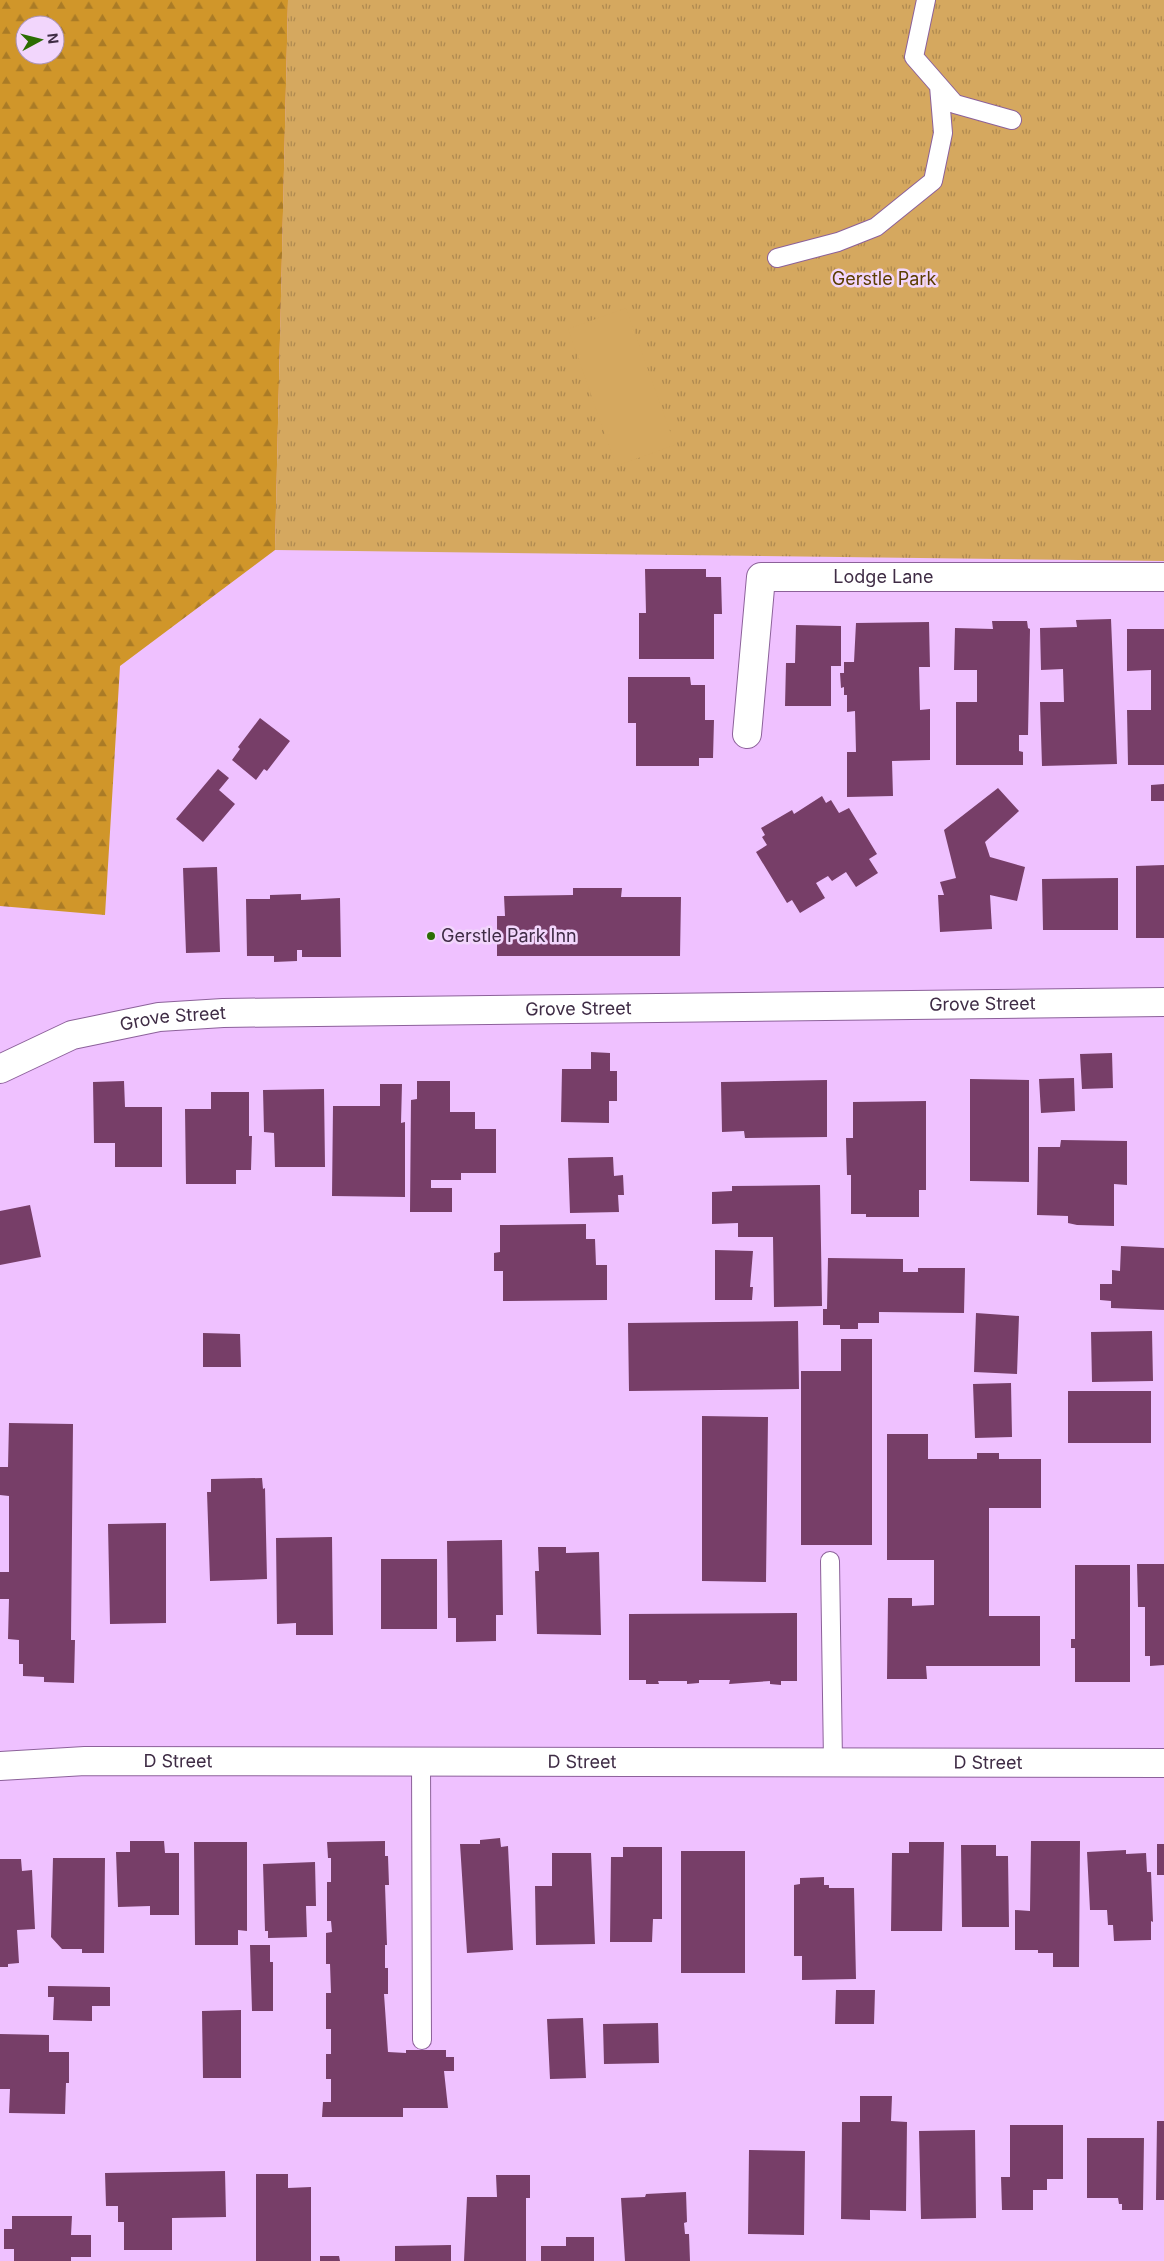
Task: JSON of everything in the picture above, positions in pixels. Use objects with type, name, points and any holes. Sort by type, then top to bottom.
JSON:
[{"type":"street","name":"Lodge Lane","points":[[747,734],[761,577],[1164,577]]},
{"type":"street","name":"Grove Street","points":[[0,1069],[72,1036],[159,1017],[204,1014],[1164,1002]]},
{"type":"street","name":"D Street","points":[[0,1766],[85,1760],[1164,1762]]},
{"type":"lane","points":[[926,0],[914,57],[955,104],[1012,120]]},
{"type":"lane","points":[[776,258],[838,242],[876,227],[933,181],[943,133],[939,86]]},
{"type":"lane","points":[[830,1561],[833,1762]]},
{"type":"lane","points":[[421,1761],[422,2040]]},
{"type":"green space","points":[[0,0],[288,0],[275,550],[120,666],[105,915],[0,906]]},
{"type":"green space","name":"Gerstle Park","points":[[288,0],[1164,0],[1164,561],[275,550]]},
{"type":"green space","points":[[626,308],[675,445],[616,466],[568,329]]},
{"type":"building","points":[[645,569],[706,569],[706,577],[721,577],[722,614],[714,614],[714,659],[639,659],[639,613],[646,613]]},
{"type":"building","points":[[1111,619],[1117,764],[1042,766],[1040,702],[1064,702],[1063,669],[1041,670],[1040,628],[1077,627],[1076,620]]},
{"type":"building","points":[[992,621],[1027,621],[1028,628],[1030,629],[1028,735],[1019,735],[1019,751],[1023,752],[1023,765],[956,765],[956,702],[977,702],[977,670],[954,670],[955,628],[993,629]]},
{"type":"building","points":[[929,622],[930,667],[919,667],[920,710],[930,709],[930,760],[892,761],[893,796],[847,797],[847,752],[856,752],[855,711],[847,712],[847,695],[844,695],[844,687],[841,688],[840,673],[844,673],[844,662],[854,662],[856,623]]},
{"type":"building","points":[[796,625],[841,626],[841,666],[831,666],[831,706],[785,706],[786,663],[795,663]]},
{"type":"building","points":[[1127,629],[1164,629],[1164,765],[1128,765],[1127,710],[1151,710],[1151,670],[1127,671]]},
{"type":"building","points":[[628,677],[690,677],[691,685],[705,685],[705,720],[714,720],[713,758],[699,758],[699,766],[636,766],[636,723],[628,723]]},
{"type":"building","points":[[260,718],[290,741],[267,771],[264,769],[256,780],[232,760],[240,749],[238,747]]},
{"type":"building","points":[[218,769],[229,778],[219,790],[235,804],[203,842],[176,819]]},
{"type":"building","points":[[1164,784],[1164,801],[1151,801],[1151,785]]},
{"type":"building","points":[[998,788],[1019,811],[985,842],[990,857],[1025,867],[1017,901],[990,895],[992,929],[940,932],[938,895],[944,895],[940,882],[956,878],[944,830]]},
{"type":"building","points":[[822,796],[826,803],[831,800],[839,813],[849,808],[877,854],[869,859],[878,873],[856,887],[846,872],[832,881],[828,876],[816,883],[825,898],[800,913],[792,900],[787,903],[756,852],[767,845],[762,837],[765,835],[761,828],[792,810],[794,814]]},
{"type":"building","points":[[1164,865],[1164,938],[1136,938],[1136,866]]},
{"type":"building","points":[[217,867],[220,952],[186,953],[183,868]]},
{"type":"building","points":[[1118,878],[1118,930],[1043,930],[1042,879]]},
{"type":"building","points":[[573,888],[622,888],[621,897],[681,897],[680,956],[497,956],[497,916],[505,916],[504,896],[573,895]]},
{"type":"building","points":[[301,894],[301,900],[340,898],[341,957],[302,957],[302,950],[297,950],[297,961],[274,962],[274,956],[247,956],[246,899],[270,899],[270,895]]},
{"type":"building","points":[[591,1052],[610,1053],[610,1071],[617,1071],[617,1101],[609,1101],[609,1123],[561,1122],[562,1069],[591,1069]]},
{"type":"building","points":[[1112,1053],[1113,1088],[1082,1089],[1080,1054]]},
{"type":"building","points":[[1074,1078],[1075,1111],[1041,1113],[1039,1079]]},
{"type":"building","points":[[970,1079],[1029,1080],[1029,1182],[970,1181]]},
{"type":"building","points":[[827,1080],[827,1137],[745,1138],[744,1131],[722,1132],[721,1082]]},
{"type":"building","points":[[124,1081],[125,1107],[162,1107],[162,1167],[115,1167],[115,1143],[94,1143],[93,1082]]},
{"type":"building","points":[[417,1081],[450,1081],[450,1112],[475,1112],[475,1129],[496,1129],[496,1173],[461,1173],[461,1180],[431,1180],[431,1188],[452,1188],[452,1212],[410,1212],[411,1100],[417,1099]]},
{"type":"building","points":[[380,1084],[402,1084],[401,1123],[405,1122],[405,1197],[332,1196],[333,1106],[380,1106]]},
{"type":"building","points":[[324,1089],[325,1167],[275,1167],[274,1133],[264,1132],[263,1090]]},
{"type":"building","points":[[211,1092],[249,1092],[249,1136],[252,1136],[251,1170],[236,1170],[236,1184],[186,1184],[185,1109],[211,1109]]},
{"type":"building","points":[[926,1101],[926,1190],[919,1190],[919,1217],[866,1217],[866,1214],[851,1214],[851,1175],[847,1175],[846,1138],[853,1138],[853,1102]]},
{"type":"building","points":[[1061,1140],[1127,1141],[1127,1185],[1114,1184],[1114,1226],[1077,1225],[1068,1223],[1068,1216],[1037,1215],[1038,1147],[1060,1147]]},
{"type":"building","points":[[613,1157],[614,1176],[623,1175],[624,1195],[618,1195],[619,1212],[570,1213],[568,1158]]},
{"type":"building","points":[[820,1185],[822,1306],[774,1307],[773,1237],[738,1237],[738,1223],[712,1224],[712,1192],[732,1191],[732,1186]]},
{"type":"building","points":[[30,1205],[41,1257],[0,1265],[0,1211]]},
{"type":"building","points":[[586,1224],[586,1239],[595,1239],[596,1265],[607,1265],[607,1300],[503,1301],[503,1271],[494,1271],[494,1253],[500,1252],[500,1225]]},
{"type":"building","points":[[1121,1246],[1164,1248],[1164,1310],[1111,1308],[1111,1301],[1100,1300],[1100,1284],[1112,1284],[1112,1270],[1120,1271]]},
{"type":"building","points":[[715,1250],[753,1251],[750,1287],[753,1287],[752,1300],[715,1300]]},
{"type":"building","points":[[828,1258],[903,1259],[903,1272],[918,1272],[918,1268],[965,1268],[964,1313],[879,1312],[879,1323],[858,1323],[858,1329],[840,1329],[840,1325],[823,1325],[823,1309],[827,1309]]},
{"type":"building","points":[[976,1313],[1019,1316],[1017,1374],[974,1372]]},
{"type":"building","points":[[798,1321],[799,1389],[629,1391],[628,1323]]},
{"type":"building","points":[[1152,1331],[1153,1381],[1092,1382],[1091,1332]]},
{"type":"building","points":[[203,1333],[240,1334],[241,1367],[203,1367]]},
{"type":"building","points":[[841,1339],[872,1339],[872,1545],[801,1545],[801,1371],[841,1371]]},
{"type":"building","points":[[1011,1383],[1012,1437],[975,1438],[973,1384]]},
{"type":"building","points":[[1068,1391],[1151,1391],[1151,1443],[1068,1443]]},
{"type":"building","points":[[702,1416],[768,1417],[766,1582],[702,1581]]},
{"type":"building","points":[[9,1423],[73,1424],[71,1640],[75,1640],[74,1683],[44,1682],[44,1677],[23,1676],[23,1664],[19,1664],[19,1640],[8,1639],[9,1599],[0,1599],[0,1572],[9,1572],[9,1496],[0,1495],[0,1467],[8,1467]]},
{"type":"building","points":[[887,1434],[928,1434],[928,1459],[977,1459],[977,1453],[999,1453],[999,1459],[1041,1459],[1041,1508],[989,1508],[989,1616],[1040,1616],[1040,1666],[926,1666],[927,1679],[887,1679],[888,1598],[912,1598],[912,1606],[934,1605],[934,1560],[887,1560]]},
{"type":"building","points":[[262,1478],[263,1489],[265,1488],[267,1579],[210,1581],[207,1492],[211,1492],[211,1479]]},
{"type":"building","points":[[166,1523],[166,1623],[110,1624],[108,1524]]},
{"type":"building","points":[[332,1537],[333,1635],[296,1635],[296,1623],[277,1624],[276,1538]]},
{"type":"building","points":[[502,1540],[503,1615],[496,1615],[496,1641],[456,1642],[456,1618],[448,1618],[447,1541]]},
{"type":"building","points":[[538,1547],[566,1547],[566,1553],[599,1552],[601,1635],[537,1634],[535,1571],[539,1571]]},
{"type":"building","points":[[381,1559],[437,1559],[437,1629],[381,1629]]},
{"type":"building","points":[[1137,1564],[1164,1564],[1164,1665],[1150,1666],[1150,1656],[1145,1656],[1145,1607],[1138,1607]]},
{"type":"building","points":[[1075,1565],[1130,1565],[1130,1682],[1075,1682],[1075,1648],[1071,1648],[1071,1639],[1075,1639]]},
{"type":"building","points":[[797,1613],[797,1681],[781,1681],[781,1685],[770,1684],[770,1681],[729,1684],[730,1680],[699,1680],[699,1683],[687,1684],[687,1681],[658,1681],[659,1684],[646,1684],[646,1680],[629,1680],[629,1614]]},
{"type":"building","points":[[500,1838],[501,1847],[508,1846],[513,1950],[467,1953],[460,1844],[480,1844],[480,1840]]},
{"type":"building","points":[[130,1841],[164,1841],[165,1853],[179,1853],[179,1915],[150,1915],[150,1906],[118,1907],[116,1852],[130,1852]]},
{"type":"building","points":[[385,1841],[385,1856],[388,1856],[389,1885],[385,1885],[387,1945],[385,1945],[385,1968],[388,1968],[388,1994],[384,1994],[388,2052],[406,2053],[406,2050],[446,2050],[446,2057],[454,2057],[454,2071],[444,2071],[448,2108],[403,2108],[403,2117],[322,2117],[323,2102],[331,2102],[331,2079],[326,2079],[326,2054],[331,2054],[331,2029],[326,2029],[326,1993],[331,1993],[330,1964],[326,1964],[326,1933],[332,1932],[331,1921],[327,1921],[327,1882],[331,1882],[331,1858],[328,1858],[327,1842]]},
{"type":"building","points":[[1031,1841],[1080,1841],[1079,1967],[1053,1967],[1053,1953],[1038,1953],[1038,1950],[1015,1950],[1015,1910],[1030,1911]]},
{"type":"building","points":[[194,1842],[247,1842],[247,1931],[238,1930],[238,1945],[195,1945]]},
{"type":"building","points":[[909,1842],[944,1842],[942,1931],[891,1931],[892,1853],[909,1853]]},
{"type":"building","points":[[1157,1844],[1164,1844],[1164,1875],[1157,1875]]},
{"type":"building","points":[[961,1845],[996,1845],[996,1856],[1008,1856],[1009,1927],[962,1927]]},
{"type":"building","points":[[623,1847],[662,1847],[662,1919],[653,1919],[652,1942],[610,1942],[611,1857],[623,1857]]},
{"type":"building","points":[[1126,1850],[1126,1854],[1146,1853],[1147,1872],[1151,1872],[1153,1922],[1151,1921],[1151,1940],[1114,1941],[1113,1925],[1108,1925],[1107,1910],[1090,1910],[1087,1852]]},
{"type":"building","points":[[681,1851],[745,1851],[745,1973],[681,1973]]},
{"type":"building","points":[[552,1853],[591,1853],[595,1944],[536,1945],[535,1886],[552,1886]]},
{"type":"building","points":[[53,1858],[105,1858],[104,1953],[82,1953],[82,1949],[62,1949],[51,1937]]},
{"type":"building","points":[[0,1859],[21,1859],[22,1871],[32,1870],[35,1929],[17,1930],[19,1963],[8,1964],[8,1967],[0,1967]]},
{"type":"building","points":[[315,1862],[316,1906],[306,1906],[307,1937],[268,1938],[268,1931],[265,1931],[263,1864]]},
{"type":"building","points":[[824,1877],[824,1885],[829,1885],[829,1888],[854,1888],[856,1979],[802,1980],[802,1956],[794,1956],[794,1885],[800,1884],[800,1878]]},
{"type":"building","points":[[250,1945],[270,1945],[270,1962],[273,1962],[273,2011],[252,2011]]},
{"type":"building","points":[[48,1986],[110,1987],[110,2006],[92,2006],[92,2021],[53,2020],[54,1997],[48,1997]]},
{"type":"building","points":[[836,1990],[875,1990],[874,2024],[835,2024]]},
{"type":"building","points":[[241,2010],[241,2078],[203,2078],[202,2011]]},
{"type":"building","points":[[583,2018],[586,2078],[550,2079],[547,2019]]},
{"type":"building","points":[[658,2023],[659,2063],[604,2064],[603,2024]]},
{"type":"building","points":[[0,2034],[49,2035],[49,2052],[69,2052],[69,2083],[66,2083],[65,2114],[9,2113],[10,2089],[0,2089]]},
{"type":"building","points":[[860,2096],[892,2096],[891,2121],[907,2122],[906,2211],[870,2210],[870,2220],[841,2219],[842,2122],[860,2122]]},
{"type":"building","points":[[1157,2121],[1164,2121],[1164,2200],[1156,2200]]},
{"type":"building","points":[[1010,2125],[1063,2125],[1063,2179],[1047,2179],[1047,2190],[1033,2190],[1033,2210],[1002,2210],[1001,2177],[1010,2177]]},
{"type":"building","points":[[975,2130],[976,2218],[921,2219],[919,2131]]},
{"type":"building","points":[[1087,2138],[1144,2138],[1143,2210],[1122,2210],[1122,2204],[1119,2204],[1118,2198],[1087,2198]]},
{"type":"building","points":[[749,2150],[805,2151],[804,2235],[748,2234]]},
{"type":"building","points":[[225,2171],[226,2217],[172,2218],[172,2250],[124,2250],[124,2222],[118,2222],[118,2206],[106,2206],[105,2173]]},
{"type":"building","points":[[256,2174],[288,2174],[288,2188],[311,2187],[311,2261],[256,2261]]},
{"type":"building","points":[[496,2175],[530,2175],[530,2198],[526,2198],[526,2261],[464,2261],[467,2197],[497,2197]]},
{"type":"building","points":[[686,2192],[687,2222],[684,2223],[685,2234],[689,2234],[690,2261],[625,2261],[621,2198],[645,2197],[646,2194]]},
{"type":"building","points":[[12,2216],[72,2216],[71,2235],[91,2235],[91,2257],[71,2257],[71,2261],[14,2261],[14,2249],[4,2249],[4,2229],[12,2229]]},
{"type":"building","points":[[566,2237],[594,2237],[594,2261],[541,2261],[541,2246],[566,2246]]},
{"type":"building","points":[[451,2245],[451,2261],[395,2261],[395,2246]]},
{"type":"building","points":[[320,2256],[339,2256],[340,2261],[320,2261]]},
{"type":"place","name":"Gerstle Park Inn","points":[[431,936]]}]
